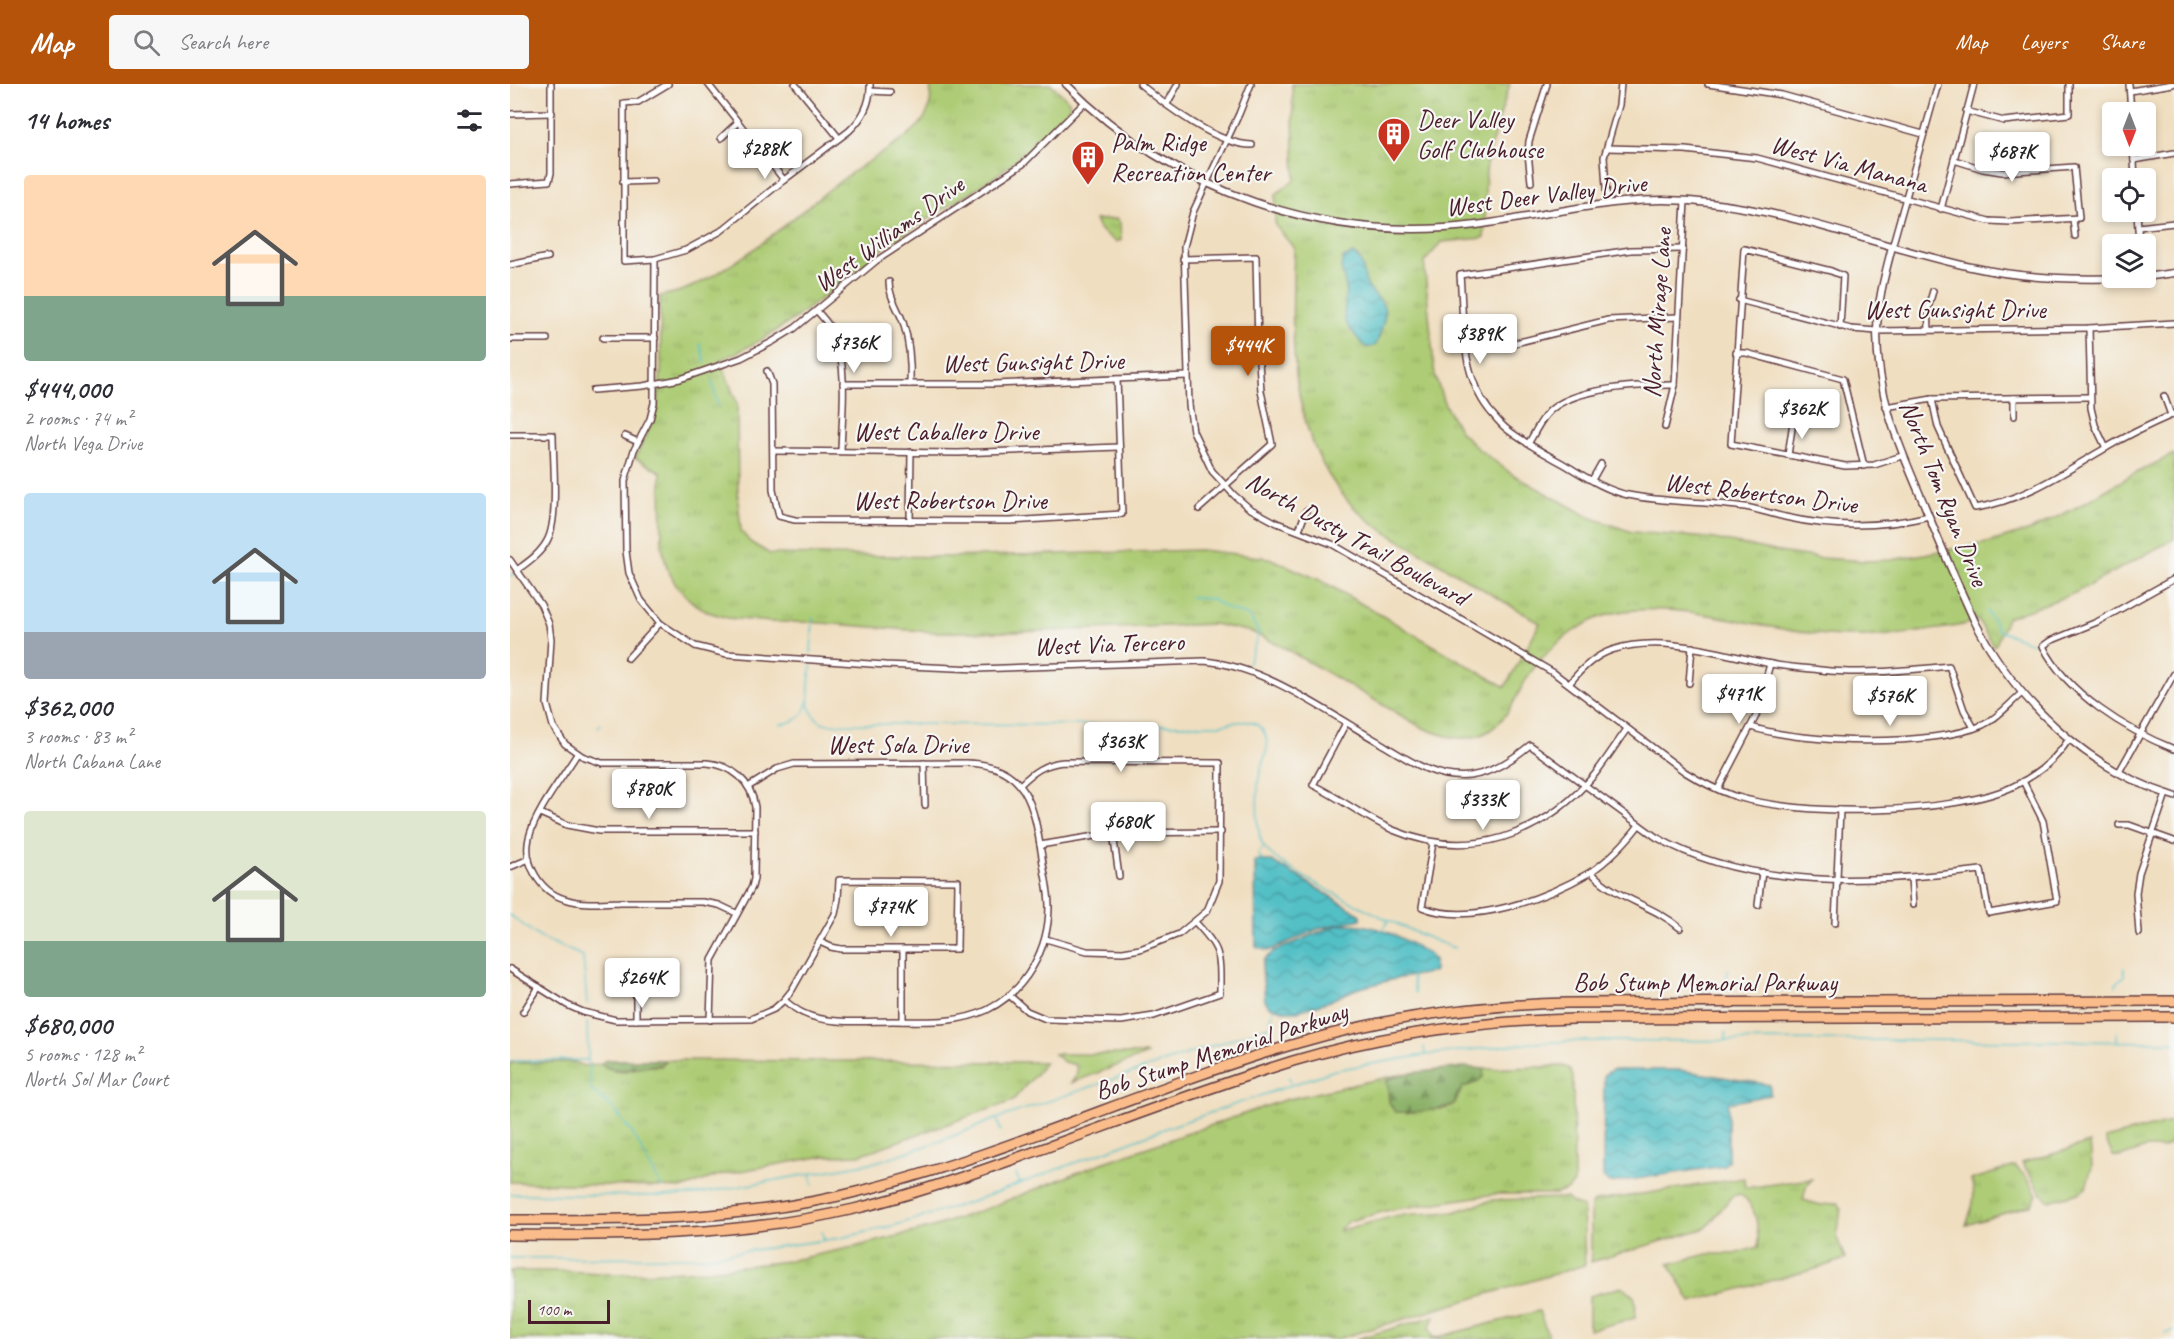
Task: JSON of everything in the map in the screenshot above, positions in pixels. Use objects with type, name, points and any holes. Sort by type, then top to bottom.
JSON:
[{"type":"highway","name":"Bob Stump Memorial Parkway","points":[[510,1220],[633,1220],[703,1217],[782,1207],[846,1195],[938,1169],[1277,1049],[1368,1025],[1440,1012],[1511,1005],[1568,1003],[2174,1001]]},
{"type":"highway","name":"Bob Stump Memorial Parkway","points":[[510,1236],[639,1236],[698,1233],[767,1226],[843,1212],[941,1185],[1293,1061],[1369,1041],[1452,1027],[1574,1018],[2174,1017]]},
{"type":"street","points":[[510,184],[549,181],[551,173],[551,84]]},
{"type":"street","points":[[668,84],[638,102],[624,103],[624,261],[655,259],[686,250],[721,231],[858,122],[867,106],[870,87],[890,92]]},
{"type":"street","points":[[708,84],[784,180]]},
{"type":"street","points":[[795,84],[839,138]]},
{"type":"street","name":"West Deer Valley Drive","points":[[1066,84],[1137,145],[1206,183],[1277,210],[1332,223],[1387,229],[1438,229],[1607,202],[1685,201],[1724,204],[1754,210],[1973,268],[2009,274],[2074,279],[2102,279]]},
{"type":"street","points":[[1140,84],[1207,129],[1242,145],[1252,145]]},
{"type":"street","points":[[1167,104],[1178,84]]},
{"type":"street","name":"North Dusty Trail Boulevard","points":[[1251,84],[1189,224],[1183,259],[1187,376],[1193,431],[1212,471],[1250,508],[1277,523],[1332,544],[1570,683],[1685,772],[1735,796],[1758,801],[1840,810],[1944,805],[1978,798],[2023,781],[2054,758],[2069,739]]},
{"type":"street","points":[[1531,182],[1529,141],[1547,84]]},
{"type":"street","points":[[1607,202],[1603,168],[1619,105],[1621,84]]},
{"type":"street","points":[[1708,84],[1782,95],[1923,134]]},
{"type":"street","name":"North Tom Ryan Drive","points":[[1938,84],[1881,291],[1877,331],[1886,407],[1902,456],[1983,637],[2002,668],[2022,693],[2069,739],[2119,772],[2174,796]]},
{"type":"street","points":[[1941,209],[1974,84]]},
{"type":"street","points":[[1966,111],[2004,121],[2069,114],[2069,84]]},
{"type":"street","points":[[2131,102],[2130,87],[2173,84]]},
{"type":"street","name":"West Williams Drive","points":[[593,390],[654,384],[696,374],[741,358],[795,328],[876,261],[1023,164],[1085,102]]},
{"type":"street","points":[[510,114],[552,113]]},
{"type":"street","points":[[721,138],[738,122]]},
{"type":"street","name":"West Via Manana","points":[[1607,148],[1686,150],[1757,158],[1989,221],[2076,218]]},
{"type":"street","points":[[2134,160],[2174,153]]},
{"type":"street","points":[[2134,156],[2134,168]]},
{"type":"street","points":[[1954,160],[2002,172],[2074,167],[2075,236]]},
{"type":"street","points":[[623,182],[654,182]]},
{"type":"street","name":"North Mirage Lane","points":[[1665,427],[1675,385],[1685,201]]},
{"type":"street","points":[[2138,222],[2138,234]]},
{"type":"street","points":[[2138,227],[2174,223]]},
{"type":"street","name":"West Robertson Drive","points":[[1683,249],[1631,250],[1460,275],[1468,363],[1474,382],[1489,410],[1506,429],[1592,480],[1624,494],[1642,498],[1712,502],[1845,526],[1878,526],[1929,516]]},
{"type":"street","points":[[1839,327],[1843,276],[1744,249],[1731,444],[1845,465],[1864,466],[1902,456]]},
{"type":"street","points":[[510,265],[548,257]]},
{"type":"street","points":[[1183,259],[1256,257],[1259,369],[1272,444],[1198,509]]},
{"type":"street","name":"West Via Tercero","points":[[655,259],[654,403],[650,419],[638,442],[625,481],[626,551],[629,573],[642,600],[660,623],[674,634],[706,650],[727,654],[977,669],[1224,662],[1265,677],[1411,762],[1444,775],[1470,776],[1491,771],[1511,760],[1530,745],[1584,785]]},
{"type":"street","points":[[2156,275],[2174,273]]},
{"type":"street","points":[[889,282],[889,294],[896,306],[908,340],[911,362],[910,384]]},
{"type":"street","points":[[1929,330],[1928,308],[1933,291]]},
{"type":"street","name":"West Gunsight Drive","points":[[1739,300],[1839,327],[1877,331],[2089,328],[2174,323]]},
{"type":"street","points":[[817,311],[829,325],[835,337],[843,384],[842,451]]},
{"type":"street","points":[[1466,348],[1503,345],[1608,320],[1678,317]]},
{"type":"street","points":[[2089,328],[2090,397],[2095,425],[2106,448]]},
{"type":"street","points":[[603,338],[655,338]]},
{"type":"street","points":[[510,339],[547,339]]},
{"type":"street","points":[[1736,353],[1746,353],[1844,379],[1864,466]]},
{"type":"street","points":[[767,371],[772,384],[773,451]]},
{"type":"street","name":"West Gunsight Drive","points":[[843,384],[994,384],[1187,376]]},
{"type":"street","points":[[1117,379],[1119,447]]},
{"type":"street","points":[[1528,444],[1546,415],[1555,406],[1567,400],[1618,388],[1675,385]]},
{"type":"street","points":[[1932,399],[1938,427],[1975,508],[2017,497],[2049,482],[2106,448],[2172,414],[2164,396]]},
{"type":"street","points":[[1886,407],[1932,399],[2090,397]]},
{"type":"street","points":[[2014,398],[2014,416]]},
{"type":"street","points":[[1788,455],[1793,423]]},
{"type":"street","points":[[510,435],[553,435],[553,518],[550,534],[538,553],[517,570]]},
{"type":"street","points":[[625,436],[638,442]]},
{"type":"street","name":"West Robertson Drive","points":[[773,451],[773,490],[779,516],[795,520],[1010,521],[1112,517],[1122,514],[1119,447]]},
{"type":"street","name":"West Caballero Drive","points":[[773,451],[958,453],[1119,447]]},
{"type":"street","points":[[910,521],[911,452]]},
{"type":"street","points":[[1592,480],[1601,464]]},
{"type":"street","points":[[1299,530],[1306,511]]},
{"type":"street","points":[[510,560],[541,605],[549,624],[547,704],[550,720],[559,737],[577,754],[602,763],[715,764],[730,769],[748,787],[755,807],[754,879],[752,887],[712,960],[710,1020]]},
{"type":"street","points":[[2174,579],[2097,621],[2050,640],[2043,646],[2049,659],[2070,682],[2103,711],[2141,734],[2174,749]]},
{"type":"street","points":[[628,658],[660,623]]},
{"type":"street","points":[[1570,683],[1579,670],[1597,657],[1612,650],[1651,645],[1692,647],[1770,664],[1823,671],[1869,672],[1949,666],[1964,710],[1974,728]]},
{"type":"street","points":[[1689,683],[1692,647]]},
{"type":"street","points":[[1718,789],[1751,727],[1763,696],[1770,664]]},
{"type":"street","points":[[2119,772],[2174,674]]},
{"type":"street","points":[[1751,727],[1769,733],[1806,738],[1869,740],[1938,736],[1985,724],[2022,693]]},
{"type":"street","points":[[1346,723],[1313,785],[1392,830],[1433,843],[1451,844],[1488,842],[1514,835],[1538,824],[1564,806],[1594,775],[1627,729]]},
{"type":"street","points":[[577,754],[540,813],[530,835],[529,859],[532,870],[546,888],[555,896],[584,903],[703,902],[719,905],[736,913]]},
{"type":"street","points":[[784,1000],[803,1014],[824,1020],[903,1021],[963,1018],[987,1010],[1009,995],[1029,973],[1046,939],[1049,905],[1040,845],[1033,809],[1027,794],[1020,785],[1033,772],[1051,763],[1220,762],[1219,882],[1206,911],[1196,922],[1171,938],[1140,949],[1123,952],[1087,951],[1046,939]]},
{"type":"street","points":[[924,763],[925,805]]},
{"type":"street","name":"West Sola Drive","points":[[748,787],[777,769],[794,764],[924,763],[987,764],[1005,772],[1020,785]]},
{"type":"street","points":[[1584,785],[1639,825],[1678,849],[1707,861],[1762,872],[1837,879],[1911,878],[1981,870],[1989,912],[2057,901],[2043,821],[2023,781]]},
{"type":"street","points":[[2139,933],[2136,893],[2139,873],[2166,794]]},
{"type":"street","points":[[1834,923],[1840,810]]},
{"type":"street","points":[[540,813],[567,825],[599,831],[755,831]]},
{"type":"street","points":[[1433,843],[1422,907],[1431,911],[1478,912],[1508,908],[1549,894],[1591,872],[1632,835],[1639,825]]},
{"type":"street","points":[[2119,825],[2129,825],[2174,841]]},
{"type":"street","points":[[1040,845],[1113,833],[1221,832]]},
{"type":"street","points":[[1113,833],[1119,876]]},
{"type":"street","points":[[510,867],[529,859]]},
{"type":"street","points":[[1591,872],[1616,892],[1672,920],[1680,928]]},
{"type":"street","points":[[1758,905],[1762,872]]},
{"type":"street","points":[[1911,878],[1913,905]]},
{"type":"street","points":[[510,969],[567,1005],[583,1012],[616,1020],[751,1019],[769,1012],[784,1000],[835,914],[839,880],[958,881],[957,949],[841,949],[820,942]]},
{"type":"street","points":[[1009,995],[1027,1011],[1046,1019],[1121,1021],[1154,1016],[1220,993],[1220,958],[1212,939],[1196,922]]},
{"type":"street","points":[[903,950],[903,1021]]},
{"type":"street","points":[[636,969],[636,1020]]},
{"type":"street","points":[[523,1012],[539,987]]},
{"type":"green space","points":[[930,84],[1051,84],[1069,101],[1070,109],[1039,141],[993,178],[892,242],[810,307],[769,336],[720,360],[737,403],[738,498],[741,531],[750,542],[770,554],[946,557],[1201,550],[1269,558],[1322,581],[1505,687],[1540,623],[1375,525],[1347,500],[1327,473],[1313,444],[1303,413],[1297,381],[1293,314],[1294,248],[1275,225],[1276,194],[1295,180],[1292,84],[1510,84],[1487,164],[1484,238],[1442,242],[1424,262],[1435,376],[1445,405],[1460,431],[1477,448],[1512,474],[1589,517],[1632,532],[1709,538],[1821,558],[1891,560],[1987,543],[2031,530],[2174,454],[2174,539],[2075,593],[2007,618],[1993,646],[1978,620],[1959,626],[1909,633],[1860,636],[1810,633],[1667,610],[1645,609],[1611,614],[1585,624],[1562,639],[1534,668],[1508,712],[1494,727],[1475,737],[1464,738],[1454,738],[1421,727],[1281,646],[1252,632],[1214,624],[1019,632],[935,632],[809,622],[771,622],[728,618],[708,612],[692,602],[677,587],[667,568],[662,547],[661,472],[635,458],[653,421],[658,404],[661,369],[660,296],[687,289],[733,264],[847,176],[913,131],[929,109]]},
{"type":"green space","points":[[1117,219],[1120,223],[1121,240],[1116,242],[1099,229],[1095,220]]},
{"type":"green space","points":[[1054,1054],[1148,1054],[1071,1083],[1077,1075],[1076,1065],[1064,1062]]},
{"type":"green space","points":[[606,1060],[667,1060],[659,1065],[622,1070],[600,1064]]},
{"type":"green space","points":[[667,1060],[1045,1062],[1013,1101],[859,1155],[825,1156],[751,1169],[716,1176],[684,1188],[510,1182],[510,1063],[575,1062],[584,1066],[600,1064],[613,1070],[626,1071],[645,1066],[661,1066]]},
{"type":"green space","points":[[1563,1066],[1570,1069],[1573,1077],[1574,1183],[1569,1189],[1556,1194],[1495,1194],[1390,1210],[1349,1221],[1338,1231],[1399,1215],[1454,1212],[1492,1200],[1567,1198],[1572,1203],[1583,1207],[1585,1265],[1337,1339],[510,1339],[510,1271],[616,1274],[708,1270],[788,1261],[930,1228],[988,1208],[1099,1164],[1284,1100],[1402,1074],[1387,1080],[1406,1113],[1445,1109],[1454,1104],[1463,1087],[1475,1083],[1482,1077],[1484,1069]]},
{"type":"green space","points":[[1464,1067],[1484,1069],[1483,1077],[1463,1087],[1453,1104],[1449,1106],[1425,1111],[1395,1112],[1389,1102],[1387,1080],[1402,1074]]},
{"type":"green space","points":[[2174,1121],[2174,1141],[2163,1148],[2146,1148],[2120,1157],[2113,1156],[2105,1139]]},
{"type":"green space","points":[[2090,1143],[2092,1167],[2086,1188],[2079,1193],[2049,1201],[2045,1198],[2022,1163]]},
{"type":"green space","points":[[2015,1166],[2025,1176],[2037,1195],[2031,1205],[1966,1225],[1974,1197],[1971,1180]]},
{"type":"green space","points":[[1744,1178],[1745,1188],[1812,1179],[1806,1187],[1803,1200],[1821,1205],[1838,1203],[1841,1208],[1837,1238],[1845,1259],[1691,1302],[1669,1264],[1707,1254],[1734,1254],[1758,1247],[1754,1211],[1740,1194],[1732,1196],[1706,1228],[1591,1262],[1591,1205],[1597,1201]]},
{"type":"green space","points":[[1622,1287],[1635,1299],[1635,1318],[1589,1330],[1589,1296]]},
{"type":"green space","points":[[1539,1311],[1549,1339],[1356,1339],[1435,1316],[1429,1328],[1434,1338]]},
{"type":"water","points":[[1353,254],[1362,265],[1368,287],[1385,309],[1376,345],[1371,347],[1364,345],[1344,319],[1346,287],[1341,267],[1343,258]]},
{"type":"water","points":[[1255,861],[1272,861],[1358,913],[1361,919],[1320,928],[1268,951],[1256,947]]},
{"type":"water","points":[[1344,924],[1379,929],[1409,943],[1430,955],[1434,960],[1434,972],[1356,989],[1327,1002],[1298,1011],[1287,1011],[1269,1006],[1265,1001],[1262,968],[1264,960],[1273,952],[1328,928]]},
{"type":"water","points":[[1612,1070],[1680,1070],[1770,1085],[1770,1095],[1728,1103],[1728,1161],[1723,1166],[1609,1183],[1603,1177],[1604,1075]]},
{"type":"waterway","points":[[700,344],[705,362]]},
{"type":"waterway","points":[[712,381],[718,407]]},
{"type":"waterway","points":[[510,576],[514,574]]},
{"type":"waterway","points":[[1190,597],[1211,599],[1228,609],[1249,616],[1259,633],[1248,664]]},
{"type":"waterway","points":[[1987,611],[1999,631],[2038,645]]},
{"type":"waterway","points":[[811,653],[813,618]]},
{"type":"waterway","points":[[811,666],[810,708],[819,720],[827,724],[1218,725],[1242,721],[1253,723],[1263,731],[1267,745],[1260,772],[1258,798],[1259,830],[1263,845],[1273,856],[1321,886],[1383,918],[1455,948]]},
{"type":"waterway","points":[[780,724],[799,718],[805,711],[808,700]]},
{"type":"waterway","points":[[598,727],[601,724]]},
{"type":"waterway","points":[[1262,861],[1258,853],[1263,848]]},
{"type":"waterway","points":[[510,915],[539,937],[583,956],[587,1004]]},
{"type":"waterway","points":[[1383,930],[1388,921]]},
{"type":"waterway","points":[[2116,986],[2124,976],[2124,968]]},
{"type":"waterway","points":[[1726,987],[1728,969]]},
{"type":"waterway","points":[[1412,976],[1415,993]]},
{"type":"waterway","points":[[1274,1008],[1271,1019],[1275,1030]]},
{"type":"waterway","points":[[587,1022],[591,1090],[612,1107],[633,1134],[662,1188]]},
{"type":"waterway","points":[[510,1194],[692,1195],[876,1162],[1273,1025]]},
{"type":"waterway","points":[[2117,1032],[2117,1040]]},
{"type":"waterway","points":[[1726,1033],[1726,1040]]},
{"type":"waterway","points":[[510,1258],[702,1257],[841,1238],[896,1225],[974,1201],[1169,1127],[1335,1070],[1425,1055],[1532,1043],[1578,1041],[2174,1042]]},
{"type":"waterway","points":[[1424,1047],[1425,1054]]},
{"type":"waterway","points":[[510,1061],[587,1060]]},
{"type":"waterway","points":[[1289,1077],[1291,1082]]},
{"type":"waterway","points":[[997,1120],[1001,1131]]},
{"type":"waterway","points":[[811,1174],[813,1185]]},
{"type":"waterway","points":[[1016,1174],[1020,1184]]},
{"type":"waterway","points":[[822,1232],[824,1240]]},
{"type":"waterway","points":[[2166,1333],[2174,1331]]},
{"type":"place","name":"Deer Valley Golf Clubhouse","points":[[1394,163]]},
{"type":"place","name":"Palm Ridge Recreation Center","points":[[1088,186]]}]
